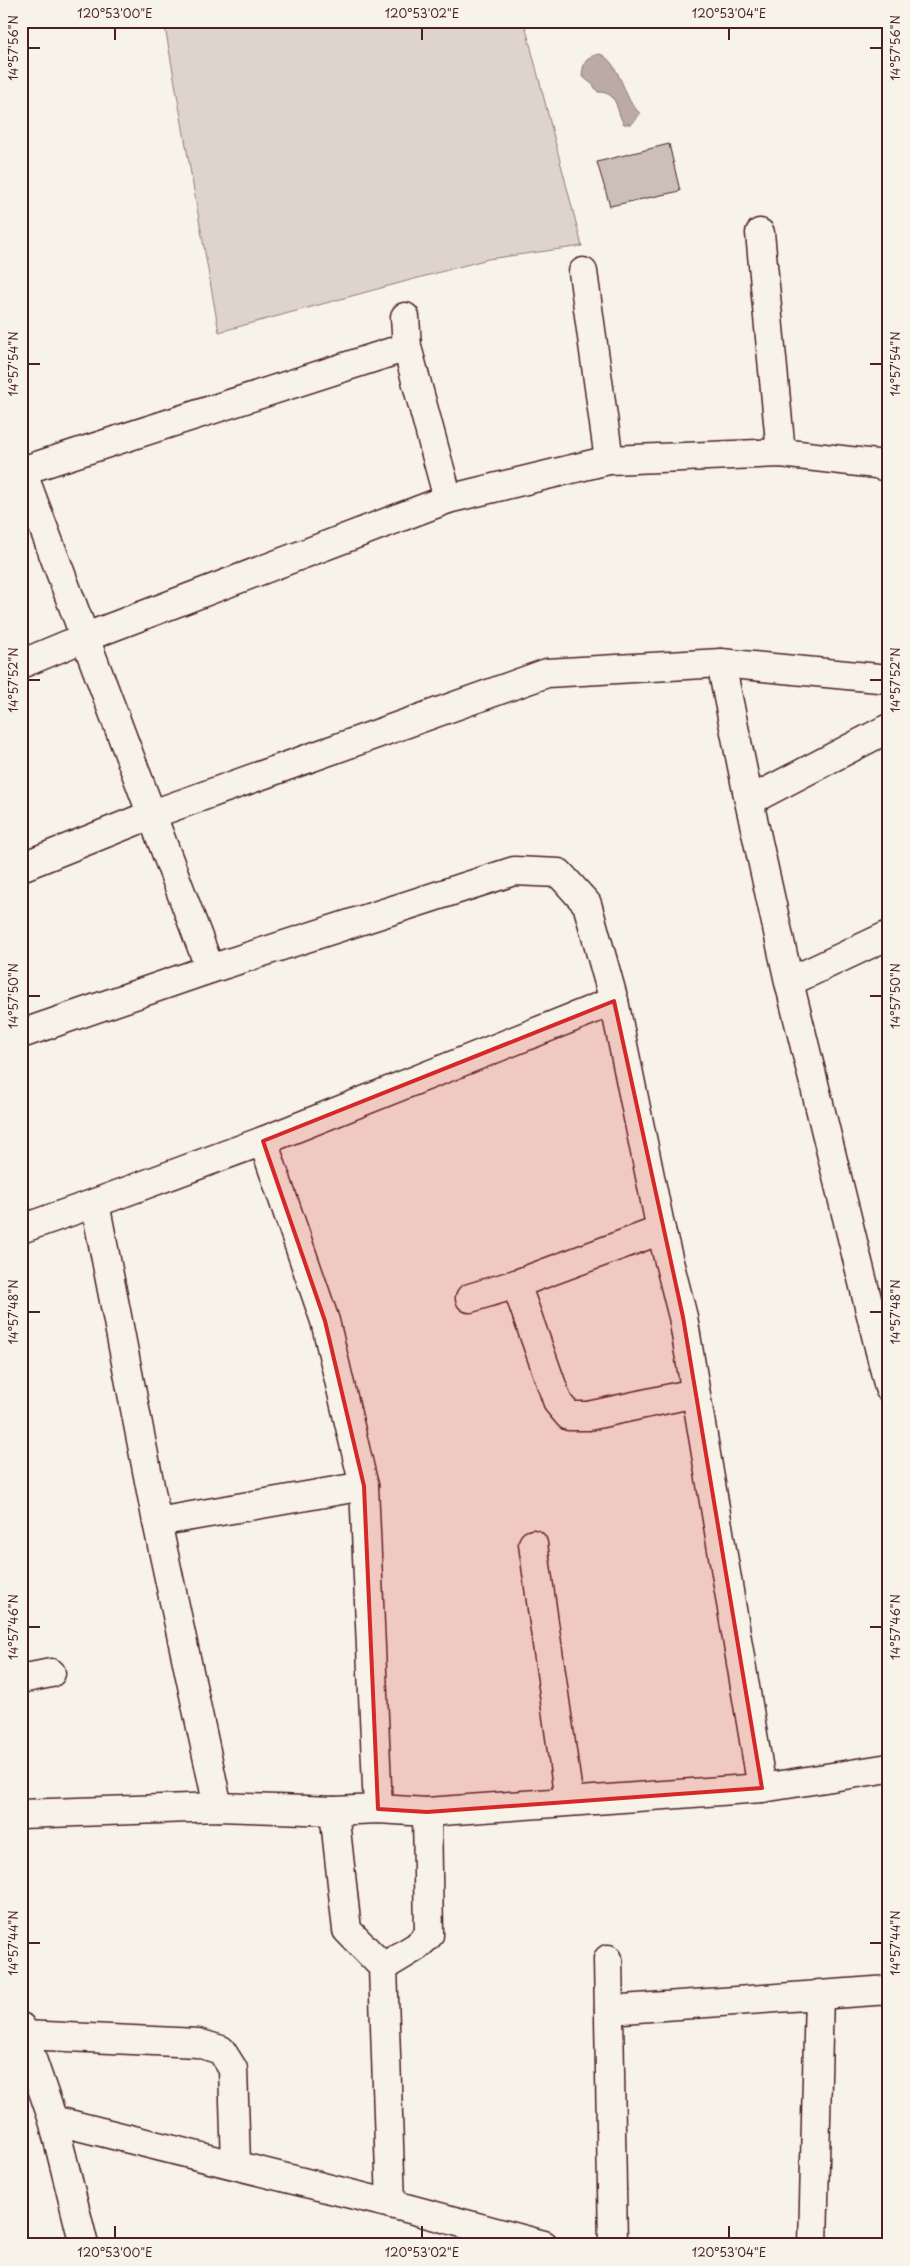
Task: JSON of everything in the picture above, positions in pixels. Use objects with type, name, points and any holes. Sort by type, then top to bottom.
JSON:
[{"type":"street","points":[[760,233],[781,453]]},
{"type":"street","points":[[583,272],[609,460]]},
{"type":"street","points":[[405,317],[407,346],[448,500]]},
{"type":"street","points":[[210,969],[22,471],[407,346]]},
{"type":"street","points":[[21,664],[86,637],[448,500],[609,460],[781,453],[876,464],[889,468]]},
{"type":"street","points":[[721,663],[748,801],[789,982],[889,1388]]},
{"type":"street","points":[[21,867],[153,814],[547,673],[721,663],[889,679]]},
{"type":"street","points":[[748,801],[889,728]]},
{"type":"street","points":[[21,1034],[210,969],[514,871],[559,873],[587,904],[614,1001],[661,1230],[683,1317],[762,1788]]},
{"type":"street","points":[[789,982],[889,935]]},
{"type":"street","points":[[21,1229],[263,1141],[614,1001]]},
{"type":"street","points":[[263,1141],[325,1321],[364,1486],[378,1809]]},
{"type":"street","points":[[95,1203],[157,1522],[218,1807]]},
{"type":"street","points":[[470,1298],[516,1284],[661,1230]]},
{"type":"street","points":[[516,1284],[558,1403],[569,1416],[588,1416],[696,1393]]},
{"type":"street","points":[[157,1522],[364,1486]]},
{"type":"street","points":[[533,1544],[569,1801]]},
{"type":"street","points":[[21,1679],[51,1673]]},
{"type":"street","points":[[21,1814],[218,1807],[334,1811],[378,1809],[427,1812],[762,1788],[889,1768]]},
{"type":"street","points":[[334,1811],[347,1930],[383,1967],[391,2204]]},
{"type":"street","points":[[383,1967],[416,1947],[429,1935],[427,1812]]},
{"type":"street","points":[[608,1959],[613,2245]]},
{"type":"street","points":[[609,2010],[889,1990]]},
{"type":"street","points":[[813,2245],[819,1994]]},
{"type":"street","points":[[84,2245],[53,2120],[22,2031],[198,2043],[221,2050],[233,2070],[236,2164]]},
{"type":"street","points":[[53,2120],[236,2164],[544,2245]]},
{"type":"highlighted area","points":[[614,1001],[683,1317],[762,1788],[427,1812],[378,1809],[364,1486],[325,1321],[263,1141]]},
{"type":"shaded area","points":[[164,21],[524,21],[582,246],[488,259],[219,332]]},
{"type":"shaded area","points":[[600,54],[606,57],[615,68],[631,103],[640,114],[632,124],[624,124],[616,103],[610,95],[598,92],[582,76],[583,67],[588,58]]},
{"type":"building","points":[[669,144],[680,191],[610,206],[597,162]]}]
